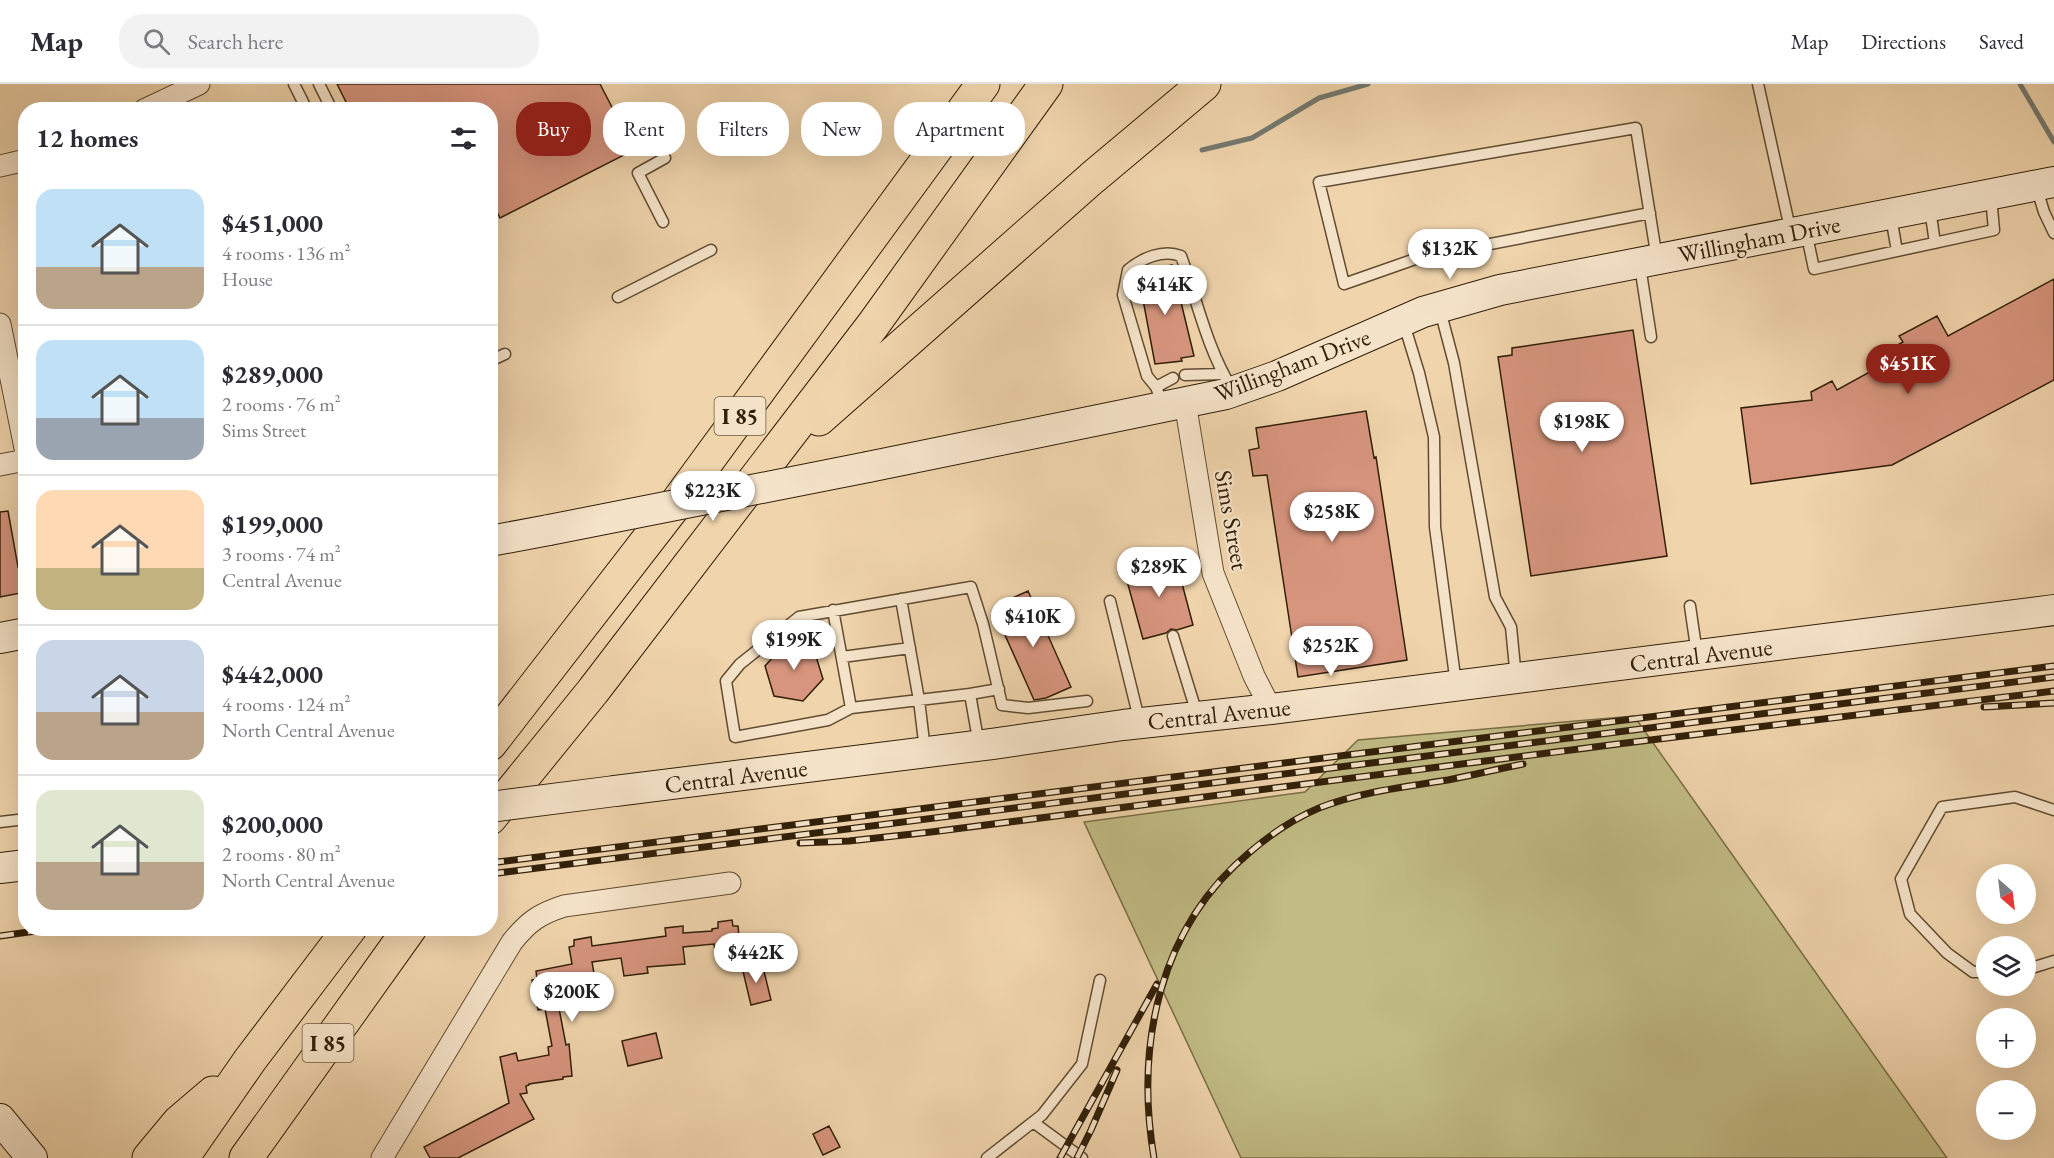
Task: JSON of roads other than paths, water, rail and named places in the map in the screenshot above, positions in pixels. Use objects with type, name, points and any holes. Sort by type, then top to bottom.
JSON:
[{"type":"highway","name":"I 85","points":[[498,734],[675,505],[983,84]]},
{"type":"highway","name":"I 85","points":[[498,808],[593,691],[880,316],[1046,84]]},
{"type":"highway","points":[[766,466],[1092,178],[1204,84]]},
{"type":"highway","name":"I 85","points":[[182,1158],[250,1060],[344,936]]},
{"type":"highway","name":"I 85","points":[[246,1158],[404,936]]},
{"type":"highway","points":[[149,1158],[179,1122],[250,1060]]},
{"type":"street","points":[[161,102],[199,84]]},
{"type":"street","points":[[0,166],[18,162]]},
{"type":"street","name":"Willingham Drive","points":[[498,540],[868,467],[1172,390],[1277,376],[1402,321],[1500,290],[2045,184]]},
{"type":"street","points":[[0,324],[18,413]]},
{"type":"street","name":"Sims Street","points":[[1172,390],[1213,573],[1254,676],[1271,709]]},
{"type":"street","points":[[0,465],[18,462]]},
{"type":"street","name":"Central Avenue","points":[[498,806],[979,746],[1140,723],[1271,709],[2054,610]]},
{"type":"street","points":[[0,638],[18,635]]},
{"type":"street","points":[[0,868],[18,866]]},
{"type":"street","points":[[382,1158],[512,942],[527,924],[544,913],[564,906],[730,883]]},
{"type":"street","points":[[0,1119],[32,1158]]},
{"type":"lane","points":[[294,84],[303,102]]},
{"type":"lane","points":[[319,84],[328,102]]},
{"type":"lane","points":[[1758,84],[1798,232],[1815,268],[1994,230],[1990,194]]},
{"type":"lane","points":[[1650,213],[1418,258],[1344,284],[1318,182],[1636,128],[1650,213],[1651,337]]},
{"type":"lane","points":[[663,222],[638,173],[665,158]]},
{"type":"lane","points":[[2045,184],[2044,212],[2054,233]]},
{"type":"lane","points":[[1929,206],[1935,243]]},
{"type":"lane","points":[[1890,214],[1897,251]]},
{"type":"lane","points":[[618,297],[711,250]]},
{"type":"lane","points":[[1172,390],[1147,376],[1123,295],[1128,270],[1140,260],[1171,252],[1181,256],[1228,383]]},
{"type":"lane","points":[[1439,308],[1454,363],[1496,597],[1511,627],[1516,678]]},
{"type":"lane","points":[[1402,321],[1419,373],[1434,437],[1435,527],[1456,686]]},
{"type":"lane","points":[[498,357],[505,354]]},
{"type":"lane","points":[[999,689],[851,708],[828,720],[735,737],[726,681],[740,664],[800,617],[971,587],[983,624],[999,689],[1002,705],[1028,708],[1087,701]]},
{"type":"lane","points":[[901,599],[919,700],[925,752]]},
{"type":"lane","points":[[1110,601],[1140,723]]},
{"type":"lane","points":[[1690,606],[1697,655]]},
{"type":"lane","points":[[833,610],[851,708]]},
{"type":"lane","points":[[1173,636],[1198,717]]},
{"type":"lane","points":[[842,657],[910,648]]},
{"type":"lane","points":[[970,694],[979,746]]},
{"type":"lane","points":[[1976,972],[1947,953],[1910,914],[1901,879],[1942,807],[2015,797],[2054,810]]},
{"type":"lane","points":[[0,822],[18,820]]},
{"type":"lane","points":[[2036,967],[2054,961]]},
{"type":"lane","points":[[987,1158],[1042,1115],[1082,1064],[1100,980]]},
{"type":"lane","points":[[1033,1122],[1082,1158]]},
{"type":"waterway","points":[[1202,150],[1252,138],[1319,98],[1368,84]]},
{"type":"waterway","points":[[2020,84],[2054,142]]},
{"type":"railway","points":[[498,862],[2054,666]]},
{"type":"railway","points":[[498,873],[2054,677]]},
{"type":"railway","points":[[800,843],[849,841],[931,832],[2054,691]]},
{"type":"railway","points":[[1984,707],[2054,703]]},
{"type":"railway","points":[[1154,1158],[1149,1115],[1148,1073],[1152,1031],[1161,991],[1175,952],[1194,916],[1219,882],[1266,839],[1291,822],[1319,808],[1366,794],[1523,764]]},
{"type":"railway","points":[[0,936],[18,933]]},
{"type":"railway","points":[[1060,1158],[1157,984]]},
{"type":"railway","points":[[1077,1158],[1117,1070]]}]
